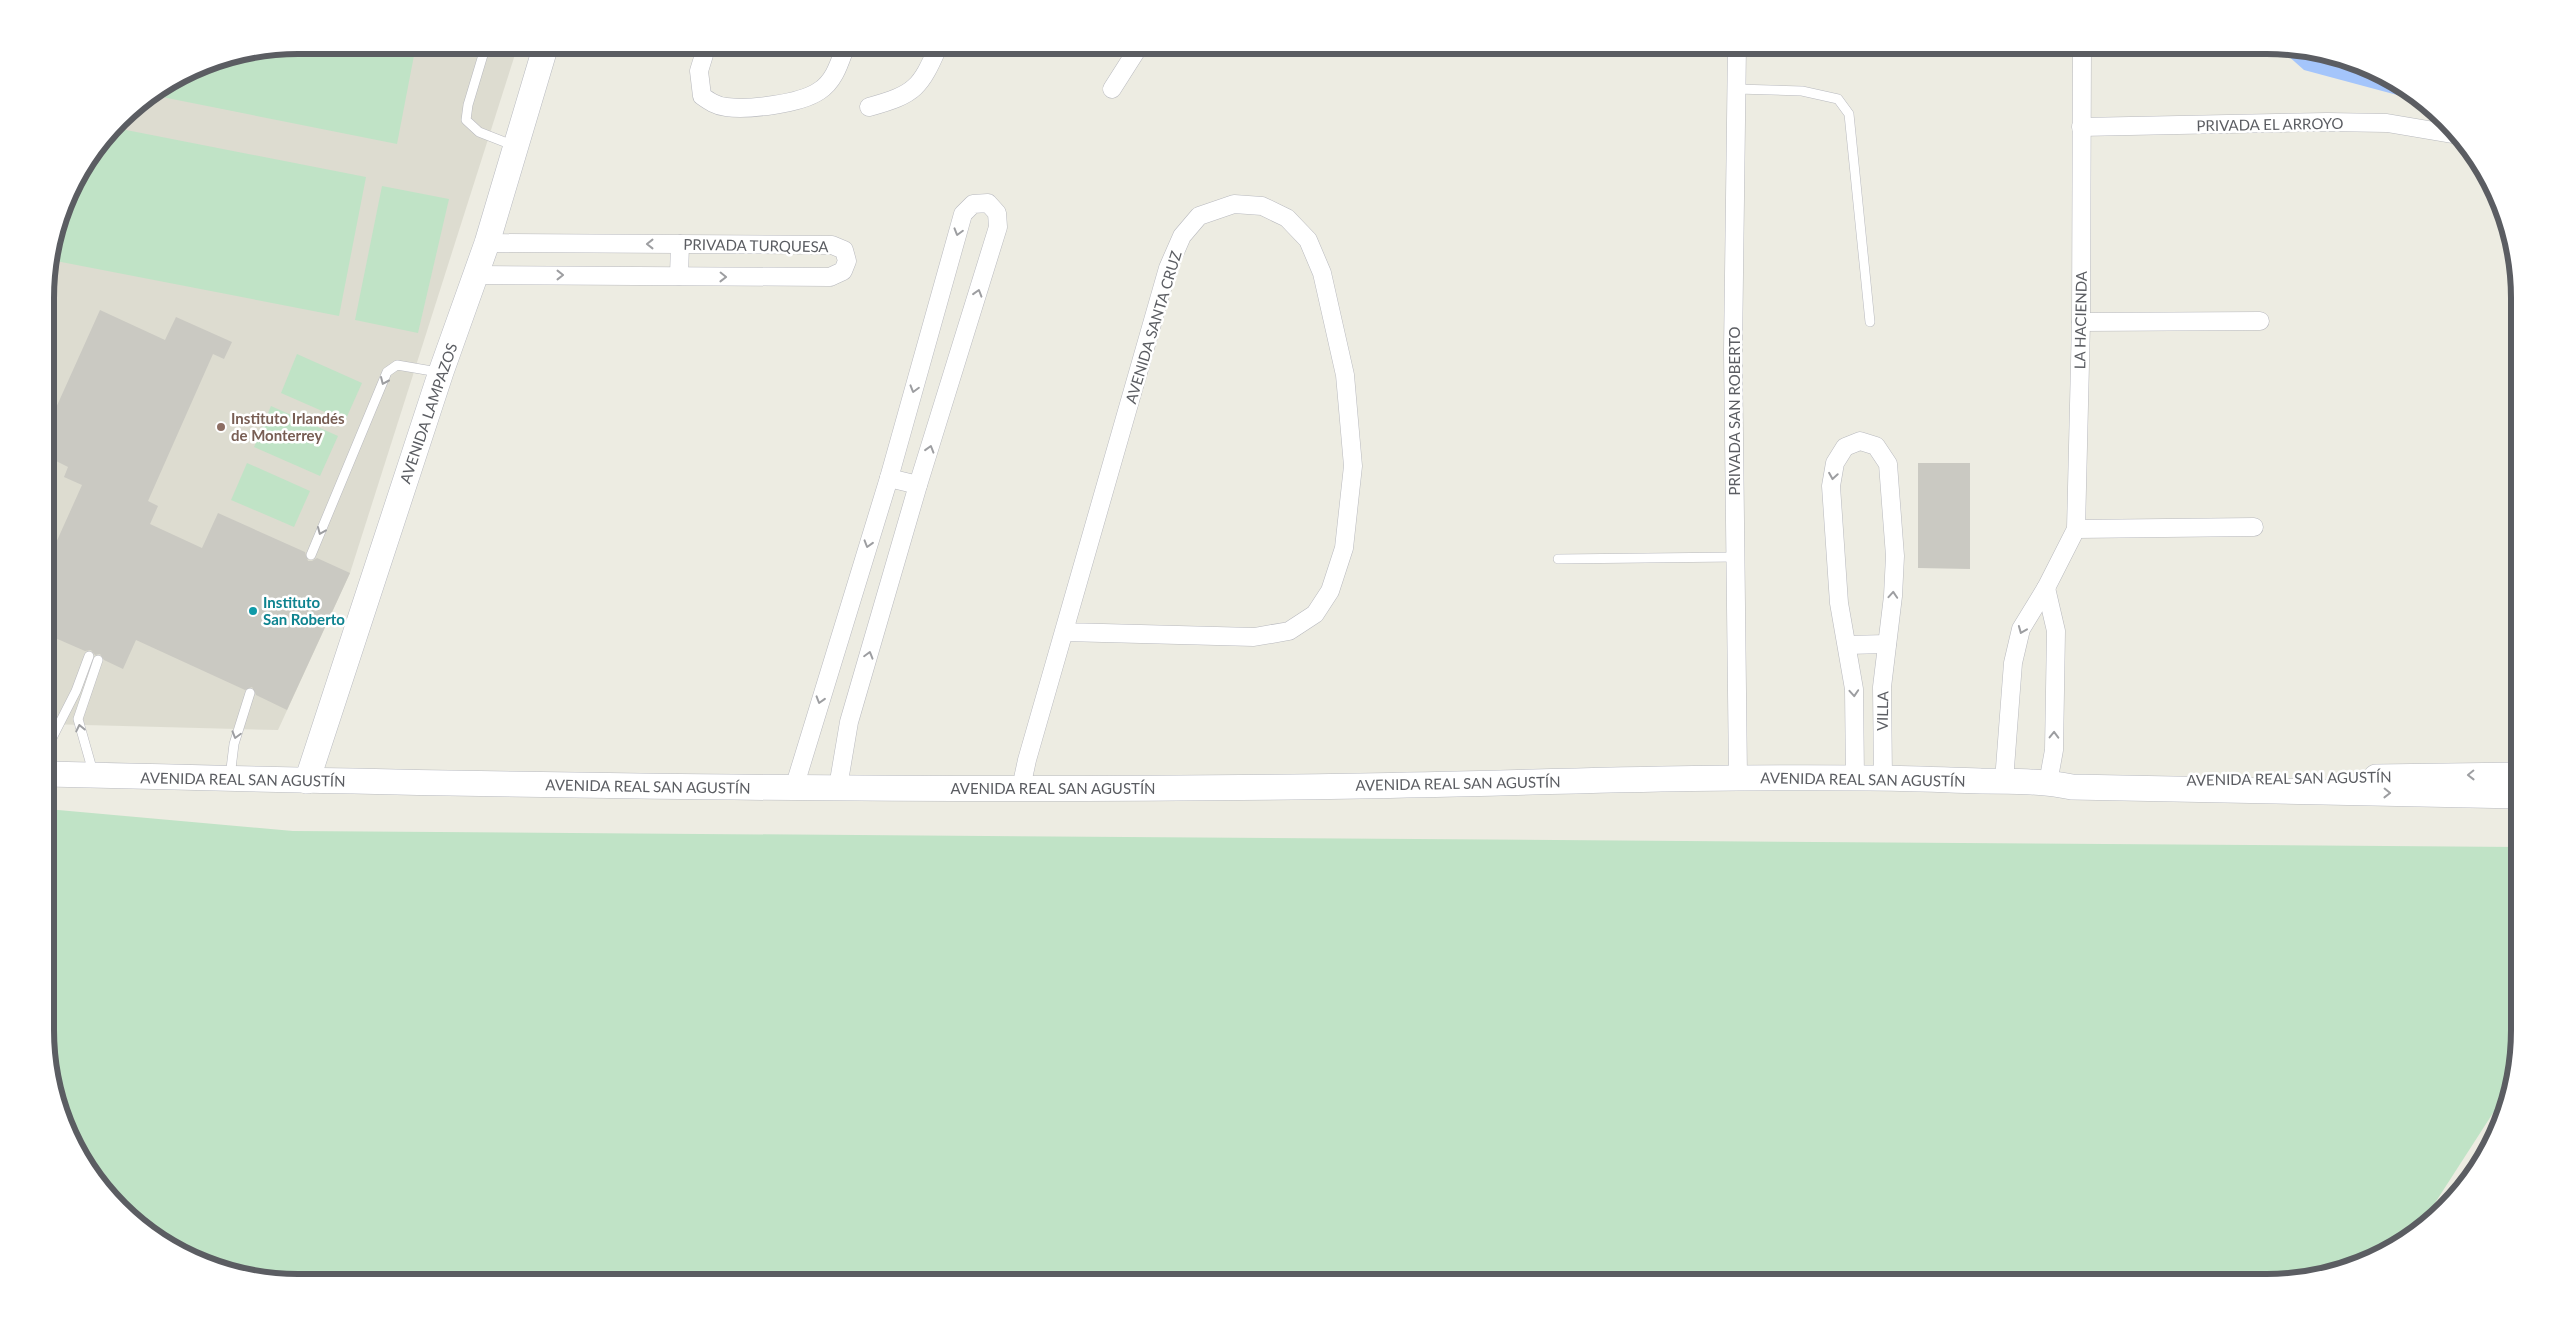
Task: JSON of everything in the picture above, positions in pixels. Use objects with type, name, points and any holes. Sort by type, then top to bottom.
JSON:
[{"type":"main road","name":"AVENIDA LAMPAZOS","points":[[306,781],[441,372],[487,243],[543,54]]},
{"type":"main road","name":"AVENIDA REAL SAN AGUSTÍN","points":[[54,774],[306,781],[794,788],[1369,785],[1738,777],[1883,778],[2004,781],[2072,787],[2511,796]]},
{"type":"main road","name":"AVENIDA REAL SAN AGUSTÍN","points":[[2054,784],[2072,781],[2511,775]]},
{"type":"street","points":[[704,54],[699,72],[702,96],[712,103],[725,107],[776,104],[808,96],[820,90],[835,72],[842,54]]},
{"type":"street","points":[[869,107],[895,100],[916,88],[934,54]]},
{"type":"street","points":[[1112,89],[1134,54]]},
{"type":"street","name":"PRIVADA SAN ROBERTO","points":[[1737,54],[1733,352],[1738,777]]},
{"type":"street","name":"LA HACIENDA","points":[[2004,781],[2013,663],[2021,629],[2046,588],[2076,529],[2081,322],[2082,54]]},
{"type":"street","name":"PRIVADA EL ARROYO","points":[[2081,127],[2327,122],[2387,123],[2448,133]]},
{"type":"street","points":[[794,788],[889,478],[963,214],[972,204],[988,203],[997,213],[998,227],[918,485],[849,722],[838,788]]},
{"type":"street","name":"AVENIDA SANTA CRUZ","points":[[1021,788],[1065,632],[1168,268],[1182,236],[1199,216],[1234,204],[1262,206],[1287,218],[1308,240],[1322,273],[1345,375],[1354,466],[1344,548],[1330,592],[1315,614],[1289,631],[1254,637],[1065,632]]},
{"type":"street","name":"PRIVADA TURQUESA","points":[[476,275],[830,278],[843,271],[847,261],[844,250],[832,244],[487,243]]},
{"type":"street","points":[[679,276],[680,244]]},
{"type":"street","points":[[2081,322],[2260,321]]},
{"type":"street","name":"VILLA","points":[[1855,778],[1856,726],[1854,689],[1848,645],[1839,603],[1831,486],[1835,463],[1845,447],[1860,441],[1876,446],[1888,464],[1895,556],[1881,725],[1883,778]]},
{"type":"street","points":[[889,478],[918,485]]},
{"type":"street","points":[[2076,529],[2254,527]]},
{"type":"street","points":[[2046,588],[2056,631],[2054,784]]},
{"type":"street","points":[[1848,645],[1887,644]]},
{"type":"street","points":[[1856,726],[1881,725]]},
{"type":"lane","points":[[483,54],[468,105],[466,120],[479,132],[516,146]]},
{"type":"lane","points":[[1736,89],[1802,91],[1838,99],[1848,114],[1870,322]]},
{"type":"lane","points":[[311,555],[388,372],[397,365],[441,372]]},
{"type":"lane","points":[[1558,560],[1735,557]]},
{"type":"lane","points":[[54,733],[76,691],[89,656]]},
{"type":"lane","points":[[94,775],[78,719],[98,660]]},
{"type":"lane","points":[[229,778],[234,744],[250,692]]},
{"type":"shaded area","name":"Instituto Irlandés de Monterrey","points":[[282,54],[515,54],[350,573],[278,730],[54,724],[54,282],[58,250],[72,204],[95,162],[125,125],[162,95],[204,72],[250,58]]},
{"type":"green space","points":[[282,54],[414,54],[397,144],[160,97],[204,72],[250,58]]},
{"type":"green space","points":[[121,129],[366,177],[339,316],[57,261],[72,204],[86,176],[104,149]]},
{"type":"green space","points":[[382,186],[449,199],[418,333],[355,320]]},
{"type":"green space","points":[[297,354],[362,383],[345,421],[281,393]]},
{"type":"green space","points":[[271,406],[338,436],[320,476],[254,447]]},
{"type":"green space","points":[[247,463],[310,491],[294,527],[231,500]]},
{"type":"green space","points":[[54,810],[293,831],[2511,847],[2511,1046],[2507,1078],[2500,1102],[2428,1214],[2416,1224],[2389,1242],[2361,1256],[2315,1270],[2283,1274],[282,1274],[250,1270],[204,1256],[176,1242],[149,1224],[125,1203],[104,1179],[86,1152],[72,1124],[58,1078],[54,1046]]},
{"type":"water","points":[[2286,54],[2315,58],[2361,72],[2407,98],[2304,70]]},
{"type":"building","points":[[100,310],[165,340],[176,317],[232,342],[224,359],[213,354],[148,501],[158,506],[150,524],[202,548],[218,513],[305,552],[308,561],[317,558],[350,573],[287,710],[256,695],[252,687],[245,690],[136,640],[123,669],[104,660],[100,654],[95,655],[91,650],[85,651],[54,637],[54,547],[82,485],[64,477],[68,467],[54,460],[54,412]]},
{"type":"building","points":[[1918,463],[1970,463],[1970,569],[1918,568]]},
{"type":"place","name":"Instituto Irlandés de Monterrey","points":[[221,427]]},
{"type":"place","name":"Instituto San Roberto","points":[[253,611]]}]
